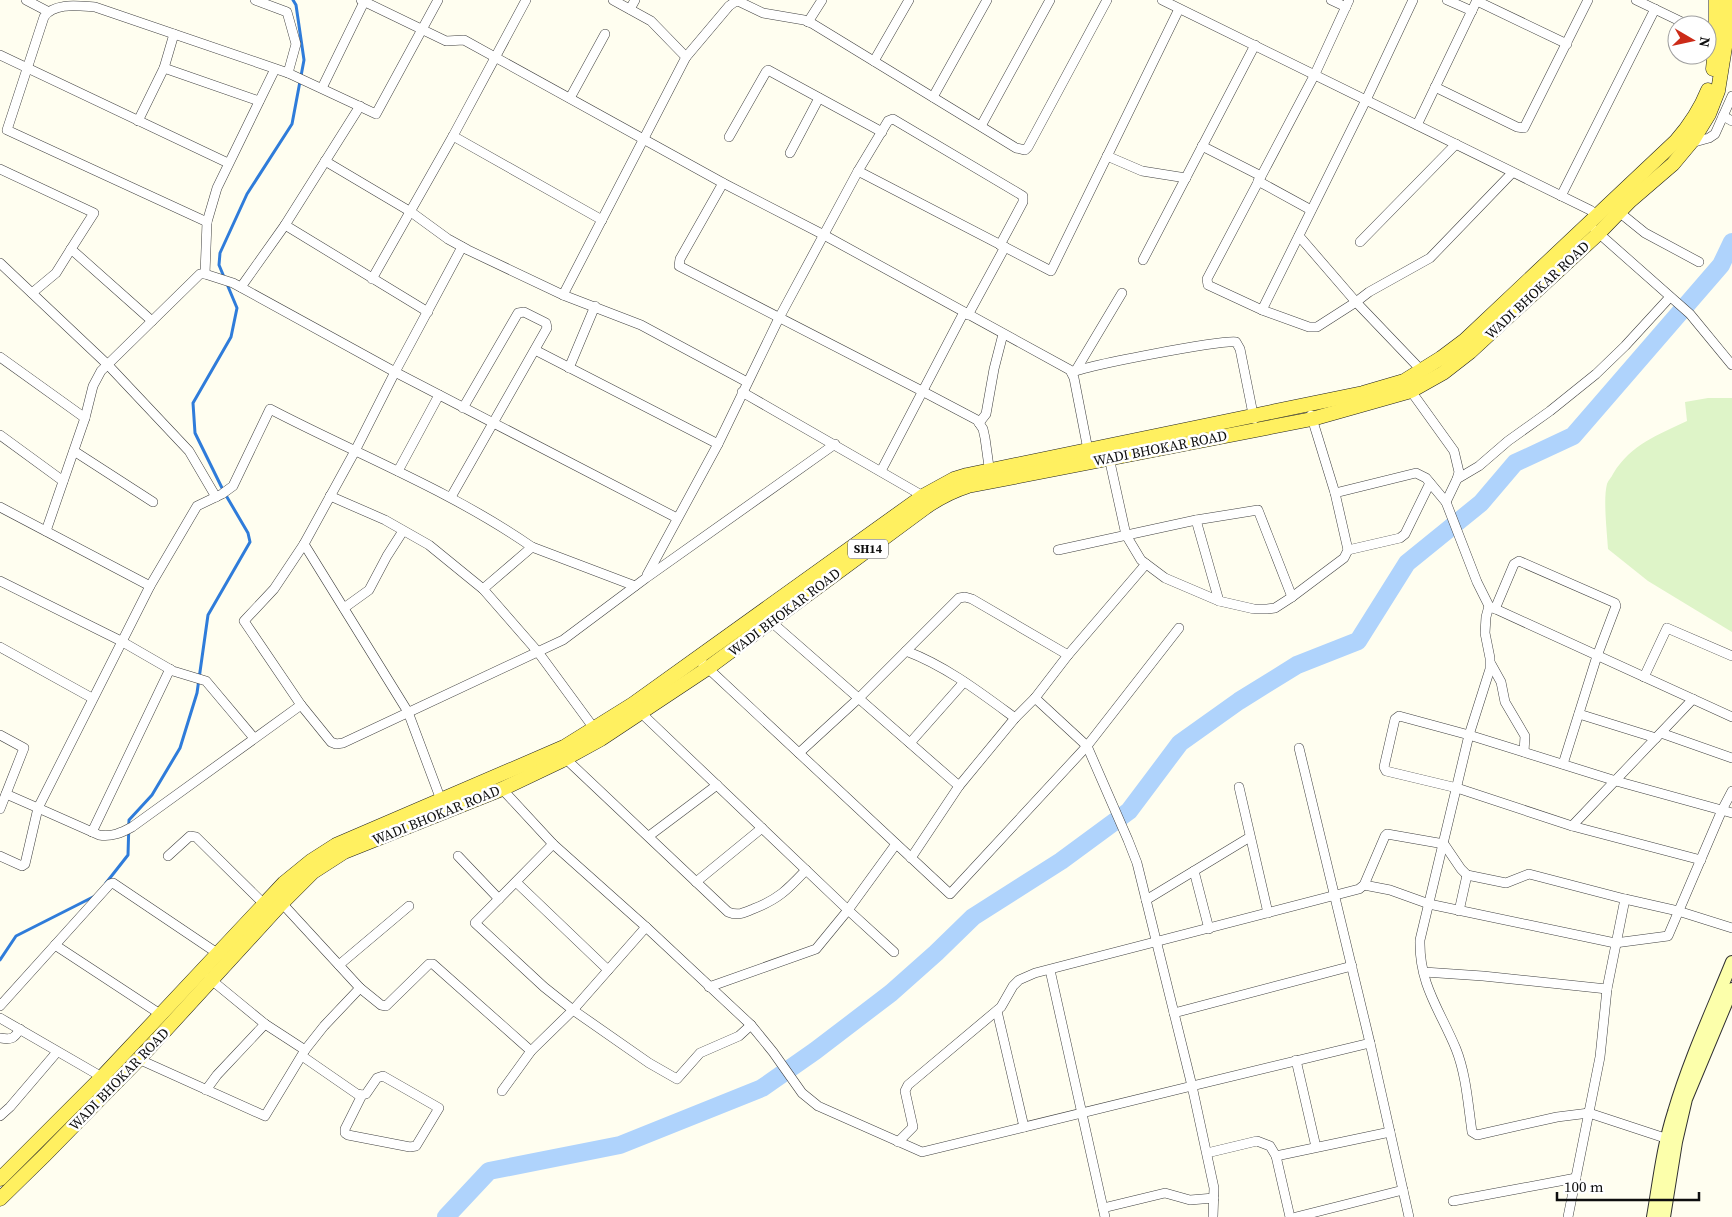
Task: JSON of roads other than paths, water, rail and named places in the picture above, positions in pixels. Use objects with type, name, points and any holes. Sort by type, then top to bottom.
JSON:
[{"type":"main road","name":"WADI BHOKAR ROAD","points":[[1716,0],[1716,15]]},
{"type":"main road","name":"WADI BHOKAR ROAD","points":[[1717,35],[1727,0]]},
{"type":"main road","name":"WADI BHOKAR ROAD","points":[[0,1179],[102,1077],[217,953],[273,901],[344,852],[502,789],[566,759],[598,734],[637,709],[708,668],[765,617],[922,496],[954,479],[990,476],[1310,412],[1408,386],[1443,373],[1470,352],[1673,164],[1690,144],[1709,114],[1718,91],[1717,64]]},
{"type":"main road","name":"WADI BHOKAR ROAD","points":[[1408,386],[1422,371],[1465,340],[1676,141],[1691,124],[1702,106],[1710,85],[1713,65]]},
{"type":"main road","name":"WADI BHOKAR ROAD","points":[[637,709],[697,658],[765,617],[936,500],[953,490],[990,476]]},
{"type":"main road","name":"WADI BHOKAR ROAD","points":[[0,1199],[139,1060],[211,980],[273,901],[284,883],[311,861],[336,845],[598,734]]},
{"type":"street","points":[[26,0],[47,11]]},
{"type":"street","points":[[255,0],[287,12],[296,44],[290,74]]},
{"type":"street","points":[[207,222],[4,128],[47,11],[52,8],[94,7],[290,74],[376,114],[438,0]]},
{"type":"street","points":[[372,278],[453,136],[526,0]]},
{"type":"street","points":[[613,0],[650,21],[686,57]]},
{"type":"street","points":[[630,9],[636,0]]},
{"type":"street","points":[[563,295],[686,57],[736,0],[763,12],[808,22],[1021,150],[1028,147],[1107,0]]},
{"type":"street","points":[[808,22],[822,0]]},
{"type":"street","points":[[874,61],[909,0]]},
{"type":"street","points":[[933,97],[987,0]]},
{"type":"street","points":[[981,126],[1050,0]]},
{"type":"street","points":[[1162,0],[1562,196],[1592,219],[1599,233],[1690,314],[1732,365]]},
{"type":"street","points":[[1330,0],[1348,3],[1315,74],[1206,282],[1208,285],[1262,310],[1313,328],[1356,302],[1374,288],[1430,258],[1512,173]]},
{"type":"street","points":[[1262,310],[1366,100],[1413,0]]},
{"type":"street","points":[[1447,0],[1472,11]]},
{"type":"street","points":[[1435,87],[1517,127],[1524,128],[1588,0]]},
{"type":"street","points":[[1636,0],[1667,15]]},
{"type":"street","points":[[322,88],[363,1],[446,41],[464,40],[723,183],[824,235],[1074,372],[1100,364],[1236,342],[1240,349],[1255,423]]},
{"type":"street","points":[[1417,125],[1477,1],[1567,44]]},
{"type":"street","points":[[858,171],[1051,271],[1179,9]]},
{"type":"street","points":[[1562,196],[1655,9]]},
{"type":"street","points":[[138,121],[164,68],[174,34]]},
{"type":"street","points":[[570,98],[605,34]]},
{"type":"street","points":[[1143,260],[1255,45]]},
{"type":"street","points":[[0,55],[228,164]]},
{"type":"street","points":[[164,68],[259,101]]},
{"type":"street","points":[[206,274],[207,222],[217,188],[275,69]]},
{"type":"street","points":[[729,137],[768,70],[882,132]]},
{"type":"street","points":[[1690,144],[1712,137],[1732,96]]},
{"type":"street","points":[[790,153],[819,98]]},
{"type":"street","points":[[237,285],[285,225],[360,106]]},
{"type":"street","points":[[1723,116],[1732,121]]},
{"type":"street","points":[[646,578],[718,444],[779,318],[858,171],[888,121],[893,119],[1023,196],[1023,202],[1002,246],[966,314],[922,390],[881,471]]},
{"type":"street","points":[[453,136],[602,220]]},
{"type":"street","points":[[1360,242],[1456,144]]},
{"type":"street","points":[[1202,146],[1311,210]]},
{"type":"street","points":[[1107,156],[1142,171],[1186,178]]},
{"type":"street","points":[[325,161],[410,212],[462,247],[563,295],[641,325],[747,382]]},
{"type":"street","points":[[0,169],[94,213],[56,272],[32,293]]},
{"type":"street","points":[[723,183],[680,259],[679,266],[922,390],[980,423],[986,438],[990,476]]},
{"type":"street","points":[[1619,212],[1646,233],[1698,262]]},
{"type":"street","points":[[285,225],[428,312]]},
{"type":"street","points":[[1299,236],[1356,302],[1422,371]]},
{"type":"street","points":[[462,247],[304,544],[274,589],[244,622],[301,705],[332,742],[336,744],[343,743],[564,640],[646,578],[835,444]]},
{"type":"street","points":[[71,249],[152,322]]},
{"type":"street","points":[[0,263],[108,365],[189,451],[219,496]]},
{"type":"street","points":[[46,531],[85,418],[93,386],[101,371],[200,274],[206,274],[237,285],[439,396],[677,518]]},
{"type":"street","points":[[1089,456],[1074,372],[1122,293]]},
{"type":"street","points":[[1457,479],[1479,466],[1508,441],[1550,411],[1596,374],[1625,346],[1670,297]]},
{"type":"street","points":[[569,368],[595,306]]},
{"type":"street","points":[[451,497],[494,424],[547,325],[520,312],[463,408]]},
{"type":"street","points":[[980,423],[986,414],[992,376],[1004,334]]},
{"type":"street","points":[[535,350],[718,444]]},
{"type":"street","points":[[0,357],[85,418]]},
{"type":"street","points":[[1408,386],[1454,450],[1458,466],[1457,479],[1447,504]]},
{"type":"street","points":[[742,392],[835,444],[922,496]]},
{"type":"street","points":[[398,471],[439,396]]},
{"type":"street","points":[[0,856],[22,866],[25,864],[38,808],[150,586],[197,506],[219,496],[233,486],[270,409],[451,497],[499,524],[532,547],[636,586]]},
{"type":"street","points":[[1108,452],[1126,535],[1141,560],[1165,578],[1219,601],[1254,609],[1275,608],[1344,558],[1348,550],[1335,493],[1310,412]]},
{"type":"street","points":[[0,435],[63,481]]},
{"type":"street","points":[[74,451],[153,502]]},
{"type":"street","points":[[1335,493],[1416,473],[1426,478],[1447,504],[1477,582],[1492,608],[1732,716]]},
{"type":"street","points":[[1348,550],[1400,538],[1405,534],[1430,483]]},
{"type":"street","points":[[330,496],[385,520],[429,545],[483,589],[538,652],[598,734]]},
{"type":"street","points":[[0,506],[150,586]]},
{"type":"street","points":[[1058,550],[1196,520],[1258,510],[1292,597]]},
{"type":"street","points":[[1196,520],[1219,601]]},
{"type":"street","points":[[344,608],[369,590],[403,531]]},
{"type":"street","points":[[304,544],[408,712],[441,800]]},
{"type":"street","points":[[483,589],[532,547]]},
{"type":"street","points":[[1524,752],[1525,736],[1505,702],[1501,682],[1491,664],[1485,633],[1486,617],[1514,564],[1519,561],[1614,603],[1616,609],[1597,656],[1563,764]]},
{"type":"street","points":[[911,858],[959,786],[1146,564]]},
{"type":"street","points":[[0,581],[121,641],[170,669],[206,681],[254,738]]},
{"type":"street","points":[[799,753],[859,698],[959,598],[972,599],[1068,655]]},
{"type":"street","points":[[765,617],[959,786]]},
{"type":"street","points":[[697,658],[950,894],[1087,746],[1179,628]]},
{"type":"street","points":[[1644,677],[1667,628],[1732,656]]},
{"type":"street","points":[[0,647],[92,698]]},
{"type":"street","points":[[906,651],[964,682],[1015,718]]},
{"type":"street","points":[[1491,664],[1469,735],[1458,788],[1420,940],[1426,987],[1455,1048],[1463,1074],[1472,1132],[1474,1134],[1557,1117],[1589,1113],[1671,1140]]},
{"type":"street","points":[[92,832],[170,669]]},
{"type":"street","points":[[910,743],[964,682]]},
{"type":"street","points":[[1035,698],[1087,746],[1137,864],[1207,1153],[1214,1188],[1213,1217]]},
{"type":"street","points":[[1572,826],[1693,699]]},
{"type":"street","points":[[6,794],[92,832],[108,837],[120,834],[132,828],[301,705]]},
{"type":"street","points":[[637,709],[894,952]]},
{"type":"street","points":[[1579,714],[1732,758]]},
{"type":"street","points":[[1701,860],[1572,826],[1458,788],[1386,771],[1384,766],[1397,717],[1469,735],[1732,813]]},
{"type":"street","points":[[0,735],[24,748],[0,809]]},
{"type":"street","points":[[1299,748],[1336,896],[1409,1217]]},
{"type":"street","points":[[566,759],[728,912],[740,915],[770,903],[781,896],[806,870]]},
{"type":"street","points":[[649,836],[717,785]]},
{"type":"street","points":[[1239,787],[1268,913]]},
{"type":"street","points":[[502,789],[553,844],[751,1025],[802,1093],[818,1106],[924,1153],[1370,1043]]},
{"type":"street","points":[[1364,885],[1384,888],[1429,904],[1459,911],[1615,943],[1668,936],[1732,791]]},
{"type":"street","points":[[696,882],[762,828]]},
{"type":"street","points":[[898,1142],[913,1127],[906,1091],[908,1085],[997,1011],[1019,980],[1035,973],[1359,889],[1364,885],[1385,836],[1388,834],[1444,844],[1467,875],[1506,883],[1529,874],[1678,911],[1732,928]]},
{"type":"street","points":[[168,856],[190,836],[196,837],[273,901],[360,988],[380,1005],[386,1006],[429,964],[433,964],[531,1051]]},
{"type":"street","points":[[1146,900],[1250,837]]},
{"type":"street","points":[[553,844],[475,923],[573,1010],[649,1063],[677,1080],[700,1053],[739,1036],[751,1025]]},
{"type":"street","points":[[709,987],[816,949],[848,910],[896,844]]},
{"type":"street","points":[[458,856],[499,899]]},
{"type":"street","points":[[1194,871],[1209,929]]},
{"type":"street","points":[[1459,911],[1467,875]]},
{"type":"street","points":[[516,882],[608,970]]},
{"type":"street","points":[[0,1006],[110,884],[113,883],[217,953]]},
{"type":"street","points":[[1568,1217],[1600,1056],[1607,989],[1625,899]]},
{"type":"street","points":[[339,965],[409,906]]},
{"type":"street","points":[[502,1092],[531,1051],[573,1010],[646,927]]},
{"type":"street","points":[[55,945],[160,1014]]},
{"type":"street","points":[[1664,1217],[1673,1113],[1684,1080],[1730,982],[1732,962]]},
{"type":"street","points":[[1174,1013],[1352,966]]},
{"type":"street","points":[[1050,970],[1104,1213],[1165,1193],[1190,1200],[1214,1198]]},
{"type":"street","points":[[200,971],[265,1024],[357,1094],[366,1094],[377,1078],[384,1076],[438,1106],[438,1110],[414,1147],[348,1135],[345,1133],[345,1129],[362,1095]]},
{"type":"street","points":[[1424,972],[1607,989]]},
{"type":"street","points":[[125,1052],[266,1116],[304,1053],[324,1026],[360,988]]},
{"type":"street","points":[[997,1011],[1024,1128]]},
{"type":"street","points":[[0,1018],[102,1077]]},
{"type":"street","points":[[206,1090],[217,1075],[265,1024]]},
{"type":"street","points":[[0,1038],[15,1038],[20,1030]]},
{"type":"street","points":[[0,1116],[57,1052]]},
{"type":"street","points":[[1296,1060],[1316,1147]]},
{"type":"street","points":[[1276,1156],[1390,1132]]},
{"type":"street","points":[[1654,1217],[1671,1140]]},
{"type":"street","points":[[1207,1153],[1257,1141],[1270,1146],[1276,1156],[1290,1217]]},
{"type":"street","points":[[1453,1201],[1576,1178]]},
{"type":"street","points":[[1296,1217],[1403,1190]]},
{"type":"waterway","points":[[106,883],[128,855],[129,820],[152,795],[180,748],[197,693],[208,615],[250,542],[248,533],[224,492],[195,433],[193,403],[231,337],[237,308],[219,265],[220,253],[247,194],[292,124],[304,60],[296,5],[293,0]]},
{"type":"waterway","points":[[446,1217],[489,1171],[620,1145],[762,1088],[815,1051],[891,993],[973,917],[1061,861],[1129,811],[1180,743],[1239,701],[1297,665],[1358,641],[1407,563],[1481,503],[1515,463],[1573,436],[1721,265],[1732,242]]},
{"type":"waterway","points":[[0,960],[16,936],[95,896]]}]
